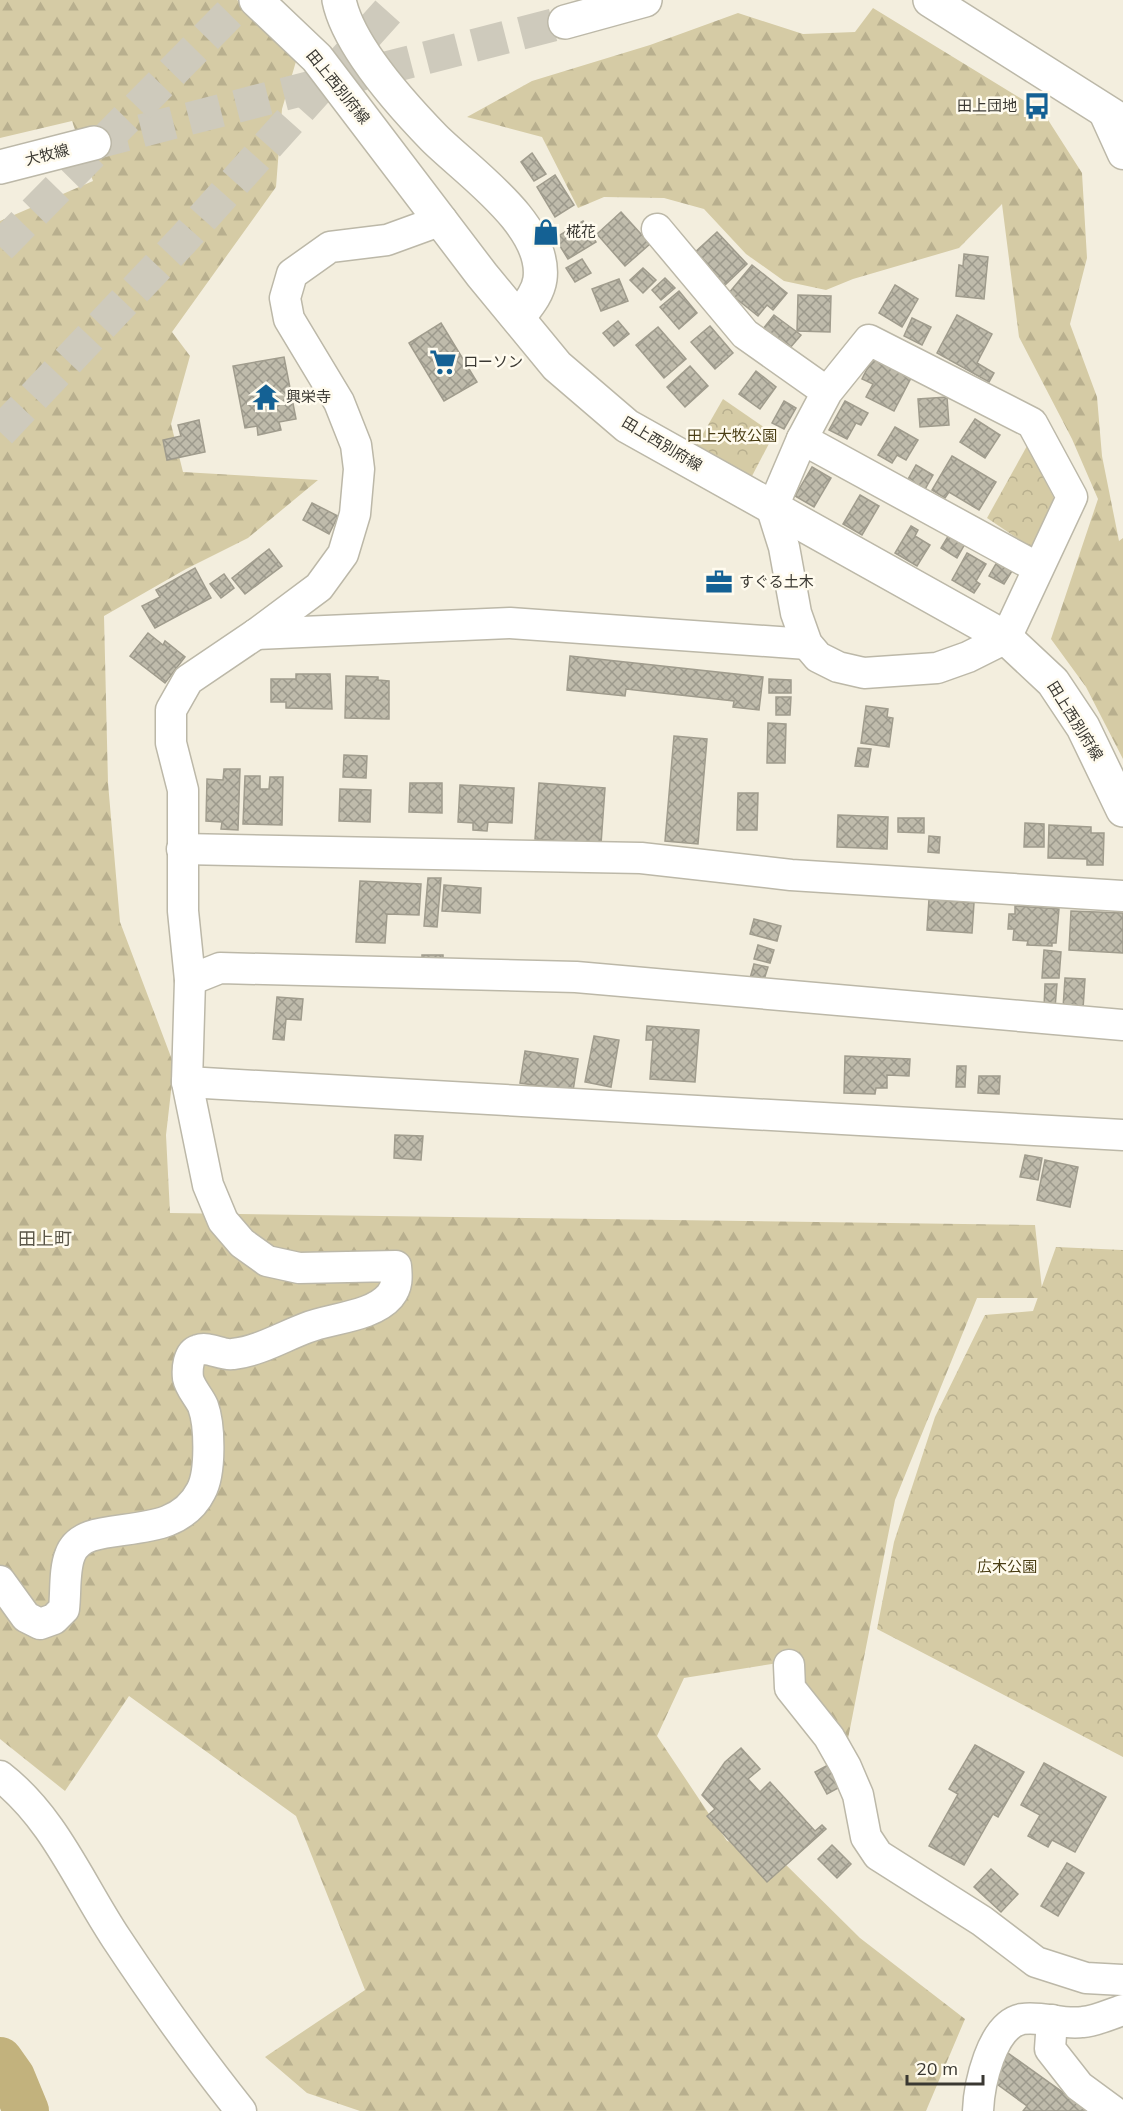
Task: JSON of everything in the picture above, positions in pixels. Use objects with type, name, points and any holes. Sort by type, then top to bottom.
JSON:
[{"type":"street","name":"田上西別府線","points":[[256,0],[317,58],[557,366],[627,426],[1006,638],[1053,682],[1083,727],[1123,810]]},
{"type":"street","points":[[339,0],[367,58],[390,91],[435,139],[511,209],[527,234],[537,256],[541,276],[538,291],[518,318]]},
{"type":"street","points":[[565,22],[645,0]]},
{"type":"street","points":[[936,2],[1113,116],[1123,154]]},
{"type":"street","name":"大牧線","points":[[0,166],[93,143]]},
{"type":"street","points":[[0,1581],[26,1617],[40,1624],[54,1619],[64,1609],[69,1555],[77,1542],[89,1534],[152,1527],[169,1522],[186,1510],[201,1492],[208,1470],[206,1421],[203,1407],[188,1378],[189,1360],[193,1353],[200,1349],[231,1355],[264,1346],[308,1327],[379,1305],[389,1297],[397,1285],[396,1266],[299,1268],[267,1261],[242,1243],[223,1221],[208,1185],[187,1082],[190,980],[183,911],[183,790],[171,743],[171,710],[188,680],[256,634],[319,586],[343,554],[355,514],[359,469],[356,445],[339,402],[289,319],[285,298],[292,274],[330,247],[387,240],[442,220]]},
{"type":"street","points":[[657,229],[745,334],[827,392]]},
{"type":"street","points":[[869,340],[1032,423],[1072,497],[1006,638],[968,657],[938,668],[864,673],[818,657],[807,644],[796,613],[784,547],[772,508],[802,439],[827,392],[869,340]]},
{"type":"street","points":[[802,439],[1038,568]]},
{"type":"street","points":[[256,634],[510,623],[807,644]]},
{"type":"street","points":[[182,849],[641,858],[791,875],[1123,896]]},
{"type":"street","points":[[190,980],[220,968],[576,977],[1123,1025]]},
{"type":"street","points":[[187,1082],[1123,1135]]},
{"type":"street","points":[[789,1665],[790,1688],[802,1706],[829,1737],[846,1767],[858,1796],[866,1838],[878,1855],[982,1921],[1036,1962],[1086,1978],[1123,1980]]},
{"type":"street","points":[[0,1776],[22,1793],[43,1818],[115,1937],[214,2078],[241,2111]]},
{"type":"street","points":[[978,2111],[978,2088],[984,2066],[1002,2033],[1019,2019],[1083,2022],[1123,2010]]},
{"type":"street","points":[[1052,2020],[1050,2049],[1079,2086],[1113,2111]]},
{"type":"green space","points":[[0,0],[237,0],[297,58],[282,109],[276,187],[172,332],[190,356],[171,424],[183,472],[318,480],[248,538],[186,569],[104,616],[108,783],[120,922],[174,1065],[166,1135],[170,1213],[1035,1225],[1043,1298],[977,1298],[895,1500],[844,1759],[778,1663],[684,1678],[657,1736],[727,1841],[774,1853],[860,1938],[965,2019],[926,2111],[360,2111],[307,2093],[265,2057],[365,1990],[296,1816],[129,1696],[65,1791],[0,1739],[0,221],[93,181],[72,121],[0,138]]},
{"type":"green space","points":[[873,8],[1043,112],[1082,173],[1087,258],[1070,324],[1097,397],[1102,456],[1119,541],[1123,538],[1123,759],[1086,687],[1051,639],[1098,499],[1072,439],[1019,337],[1002,204],[959,248],[853,279],[826,290],[784,281],[746,254],[704,209],[664,198],[604,197],[578,208],[542,137],[467,117],[532,81],[650,45],[738,13],[803,34],[855,32]]},
{"type":"green space","name":"田上大牧公園","points":[[723,399],[774,434],[752,476],[696,446]]},
{"type":"green space","points":[[1027,446],[1055,500],[1032,548],[987,518]]},
{"type":"green space","name":"広木公園","points":[[1056,1247],[1123,1250],[1123,1757],[877,1629],[894,1542],[935,1417],[985,1315],[1033,1311]]},
{"type":"building","points":[[532,153],[546,174],[534,181],[521,162]]},
{"type":"building","points":[[555,175],[574,205],[555,217],[537,187]]},
{"type":"building","points":[[621,212],[650,244],[625,266],[597,234]]},
{"type":"building","points":[[583,221],[596,242],[568,259],[555,238]]},
{"type":"building","points":[[717,232],[747,264],[724,286],[693,254]]},
{"type":"building","points":[[964,254],[988,257],[984,299],[956,296],[959,265],[963,266]]},
{"type":"building","points":[[582,259],[591,273],[575,282],[566,268]]},
{"type":"building","points":[[752,265],[787,293],[773,310],[767,305],[758,316],[729,293]]},
{"type":"building","points":[[643,268],[656,280],[643,293],[630,280]]},
{"type":"building","points":[[665,278],[675,288],[661,300],[652,290]]},
{"type":"building","points":[[619,279],[628,301],[601,311],[592,289]]},
{"type":"building","points":[[895,285],[918,299],[902,327],[879,313]]},
{"type":"building","points":[[679,291],[697,313],[679,329],[660,307]]},
{"type":"building","points":[[798,295],[831,296],[830,332],[797,331]]},
{"type":"building","points":[[774,315],[801,335],[789,349],[763,329]]},
{"type":"building","points":[[957,315],[992,334],[977,363],[994,373],[989,382],[937,353]]},
{"type":"building","points":[[912,318],[931,327],[922,345],[904,336]]},
{"type":"building","points":[[618,321],[629,334],[614,346],[603,333]]},
{"type":"building","name":"ローソン","points":[[441,323],[477,382],[444,401],[409,343]]},
{"type":"building","points":[[710,326],[733,353],[715,369],[691,342]]},
{"type":"building","points":[[658,327],[686,359],[664,378],[636,345]]},
{"type":"building","points":[[284,357],[296,419],[279,422],[281,430],[258,435],[257,426],[245,428],[233,366]]},
{"type":"building","points":[[873,357],[912,376],[894,411],[866,397],[873,384],[862,379]]},
{"type":"building","points":[[690,366],[708,386],[685,407],[667,387]]},
{"type":"building","points":[[756,371],[776,387],[760,409],[739,394]]},
{"type":"building","points":[[947,397],[949,425],[920,427],[918,399]]},
{"type":"building","points":[[784,401],[796,408],[784,429],[772,423]]},
{"type":"building","points":[[845,401],[868,413],[861,425],[856,423],[847,439],[829,430]]},
{"type":"building","points":[[975,419],[1000,435],[985,458],[960,442]]},
{"type":"building","points":[[199,420],[205,452],[167,460],[163,440],[181,436],[178,425]]},
{"type":"building","points":[[895,427],[918,440],[906,460],[897,455],[892,463],[878,455]]},
{"type":"building","points":[[952,456],[996,482],[979,510],[949,492],[945,498],[932,490]]},
{"type":"building","points":[[916,465],[933,475],[924,491],[907,481]]},
{"type":"building","points":[[812,467],[831,478],[814,507],[795,496]]},
{"type":"building","points":[[860,495],[879,506],[862,535],[843,524]]},
{"type":"building","points":[[312,503],[338,516],[329,534],[303,520]]},
{"type":"building","points":[[911,526],[918,530],[915,536],[930,545],[917,566],[895,553]]},
{"type":"building","points":[[950,533],[966,542],[957,558],[941,548]]},
{"type":"building","points":[[269,549],[282,566],[245,594],[232,578]]},
{"type":"building","points":[[967,553],[986,564],[976,581],[980,584],[974,593],[952,580]]},
{"type":"building","points":[[997,562],[1012,571],[1004,584],[989,576]]},
{"type":"building","points":[[195,568],[211,598],[155,628],[142,606],[160,597],[156,590]]},
{"type":"building","points":[[224,574],[234,588],[221,598],[210,584]]},
{"type":"building","points":[[148,633],[163,645],[165,641],[185,657],[165,683],[130,656]]},
{"type":"building","points":[[570,656],[763,677],[759,710],[733,707],[734,701],[626,689],[625,696],[567,690]]},
{"type":"building","points":[[296,674],[330,674],[332,709],[286,708],[286,702],[271,702],[271,679],[296,679]]},
{"type":"building","points":[[346,676],[378,677],[378,680],[389,681],[389,719],[345,718]]},
{"type":"building","points":[[769,679],[791,680],[791,693],[769,693]]},
{"type":"building","points":[[776,697],[791,697],[790,715],[776,715]]},
{"type":"building","points":[[866,706],[888,709],[887,717],[893,718],[889,747],[861,743]]},
{"type":"building","points":[[768,723],[786,724],[785,763],[767,763]]},
{"type":"building","points":[[674,736],[707,739],[698,844],[665,841]]},
{"type":"building","points":[[858,748],[871,749],[868,767],[855,766]]},
{"type":"building","points":[[344,755],[367,756],[366,778],[343,777]]},
{"type":"building","points":[[224,769],[240,769],[238,830],[221,829],[222,822],[206,821],[207,779],[223,780]]},
{"type":"building","points":[[245,776],[260,776],[260,789],[269,789],[270,777],[283,777],[282,825],[243,824]]},
{"type":"building","points":[[410,783],[442,783],[442,813],[409,812]]},
{"type":"building","points":[[539,783],[605,788],[601,844],[535,839]]},
{"type":"building","points":[[460,785],[514,788],[512,823],[488,822],[487,831],[473,830],[473,823],[458,822]]},
{"type":"building","points":[[340,789],[371,790],[370,822],[339,821]]},
{"type":"building","points":[[738,793],[758,793],[757,830],[737,830]]},
{"type":"building","points":[[838,815],[888,817],[887,849],[837,847]]},
{"type":"building","points":[[898,818],[924,818],[924,833],[898,832]]},
{"type":"building","points":[[1025,823],[1044,824],[1044,847],[1024,847]]},
{"type":"building","points":[[1049,825],[1091,827],[1091,833],[1104,833],[1103,865],[1087,865],[1087,859],[1048,858]]},
{"type":"building","points":[[929,836],[940,837],[939,853],[928,852]]},
{"type":"building","points":[[428,878],[441,878],[437,927],[424,926]]},
{"type":"building","points":[[360,881],[421,884],[419,915],[387,914],[385,943],[356,942]]},
{"type":"building","points":[[444,885],[481,888],[480,913],[442,911]]},
{"type":"building","points":[[929,899],[974,903],[972,933],[927,930]]},
{"type":"building","points":[[1015,906],[1059,909],[1056,943],[1052,943],[1052,946],[1027,945],[1028,941],[1013,940],[1014,929],[1008,929],[1009,914],[1015,914]]},
{"type":"building","points":[[1071,911],[1123,913],[1123,953],[1069,950]]},
{"type":"building","points":[[754,919],[781,926],[777,941],[750,934]]},
{"type":"building","points":[[758,945],[774,950],[770,963],[754,959]]},
{"type":"building","points":[[1044,950],[1061,952],[1059,978],[1042,978]]},
{"type":"building","points":[[422,955],[443,955],[443,967],[422,967]]},
{"type":"building","points":[[754,964],[768,967],[762,986],[749,982]]},
{"type":"building","points":[[1065,978],[1085,979],[1083,1009],[1063,1008]]},
{"type":"building","points":[[1045,984],[1057,984],[1055,1008],[1044,1007]]},
{"type":"building","points":[[277,997],[303,999],[301,1020],[286,1019],[284,1040],[273,1039]]},
{"type":"building","points":[[647,1026],[699,1030],[695,1082],[650,1079],[653,1040],[646,1040]]},
{"type":"building","points":[[594,1036],[619,1040],[611,1087],[585,1082]]},
{"type":"building","points":[[525,1051],[578,1059],[573,1091],[520,1083]]},
{"type":"building","points":[[845,1056],[910,1059],[909,1076],[887,1075],[887,1088],[876,1088],[875,1094],[844,1093]]},
{"type":"building","points":[[957,1066],[966,1066],[965,1087],[956,1087]]},
{"type":"building","points":[[979,1076],[1000,1076],[999,1094],[978,1093]]},
{"type":"building","points":[[395,1135],[423,1136],[421,1160],[394,1158]]},
{"type":"building","points":[[1025,1155],[1042,1158],[1038,1180],[1020,1177]]},
{"type":"building","points":[[1045,1160],[1078,1167],[1070,1207],[1037,1200]]},
{"type":"building","points":[[975,1745],[1024,1772],[998,1817],[993,1814],[964,1865],[929,1846],[958,1794],[949,1789]]},
{"type":"building","points":[[741,1748],[760,1769],[748,1779],[760,1792],[770,1782],[815,1831],[822,1825],[826,1829],[767,1882],[707,1816],[715,1809],[702,1795],[725,1762]]},
{"type":"building","points":[[1044,1763],[1106,1797],[1075,1852],[1052,1840],[1048,1847],[1028,1836],[1040,1815],[1021,1805]]},
{"type":"building","points":[[828,1765],[840,1787],[827,1794],[815,1772]]},
{"type":"building","points":[[832,1845],[851,1864],[837,1878],[818,1859]]},
{"type":"building","points":[[1067,1863],[1084,1873],[1058,1916],[1041,1906]]},
{"type":"building","points":[[991,1869],[1018,1894],[1001,1912],[974,1887]]},
{"type":"building","points":[[1008,2053],[1089,2111],[1023,2111],[1027,2106],[990,2079]]},
{"type":"waterway","points":[[0,2060],[12,2077],[26,2111]]},
{"type":"tunnel","points":[[0,247],[243,0]]},
{"type":"tunnel","points":[[0,432],[182,241],[398,0]]},
{"type":"tunnel","points":[[94,143],[565,22]]},
{"type":"place","name":"田上団地","points":[[1037,106]]},
{"type":"place","name":"椛花","points":[[546,232]]},
{"type":"place","name":"ローソン","points":[[443,362]]},
{"type":"place","name":"興栄寺","points":[[266,397]]},
{"type":"place","name":"すぐる土木","points":[[719,582]]},
{"type":"district","name":"田上町","points":[[45,1239]]}]
